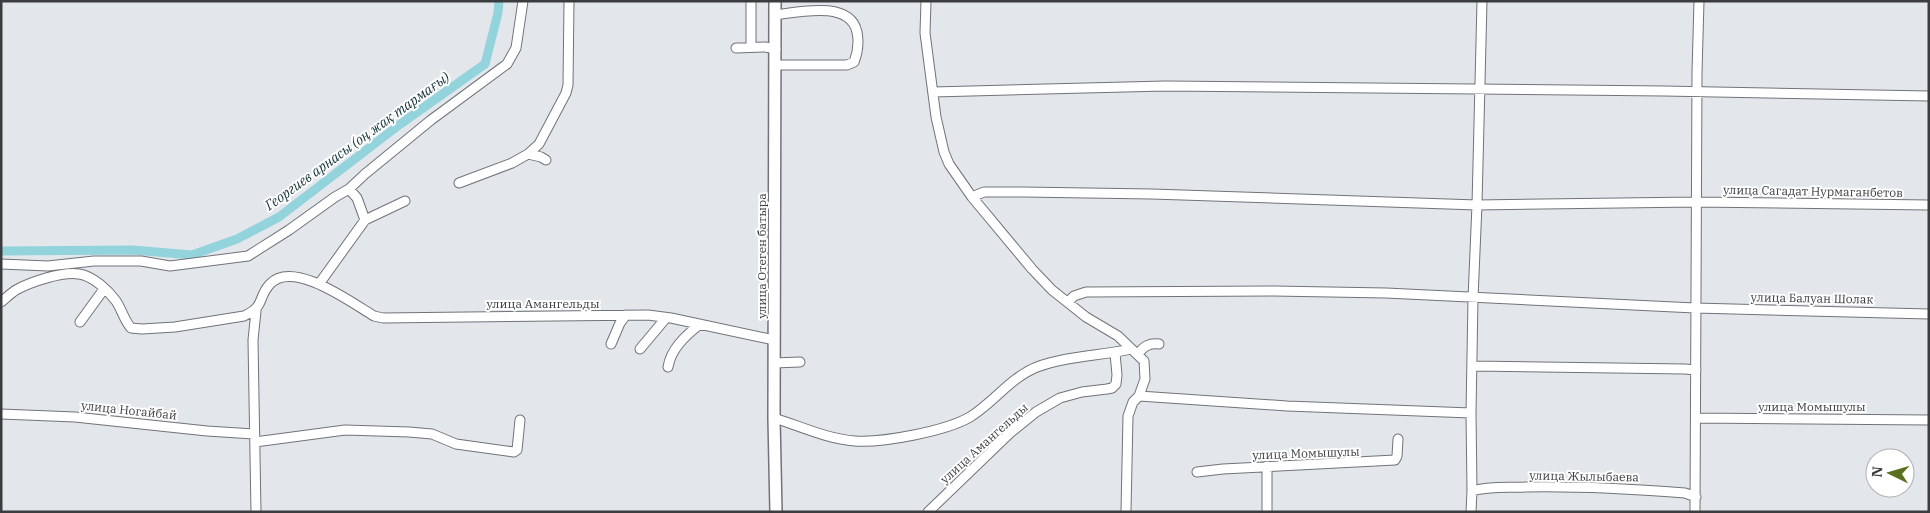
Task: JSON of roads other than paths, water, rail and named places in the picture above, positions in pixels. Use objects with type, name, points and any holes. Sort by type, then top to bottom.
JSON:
[{"type":"main road","name":"улица Отеген батыра","points":[[775,1],[774,418],[776,512]]},
{"type":"street","points":[[1,264],[48,266],[64,263],[141,261],[170,266],[248,256],[272,242],[349,189],[430,120],[507,64],[516,48],[523,1]]},
{"type":"street","points":[[459,183],[512,163],[528,154],[539,144],[568,86],[569,1]]},
{"type":"street","points":[[751,1],[752,47]]},
{"type":"street","points":[[810,9],[815,1]]},
{"type":"street","points":[[926,1],[925,33],[939,134],[944,152],[950,164],[972,197],[1032,270],[1052,290],[1086,317],[1118,336],[1144,361],[1146,370],[1144,386],[1141,396],[1130,407],[1128,416],[1126,512]]},
{"type":"street","points":[[1470,512],[1472,492],[1473,298],[1481,89],[1482,1]]},
{"type":"street","points":[[1695,512],[1699,1]]},
{"type":"street","points":[[775,15],[810,9],[832,9],[846,15],[856,25],[858,38],[858,53],[854,62],[847,65],[776,64]]},
{"type":"street","points":[[736,48],[776,49]]},
{"type":"street","points":[[933,92],[1165,86],[1697,91],[1929,96]]},
{"type":"street","points":[[528,154],[546,160]]},
{"type":"street","points":[[349,189],[356,198],[364,220]]},
{"type":"street","name":"улица Сагадат Нурмаганбетов","points":[[972,197],[984,192],[1024,192],[1181,195],[1477,205],[1696,202],[1929,205]]},
{"type":"street","points":[[319,284],[364,220],[405,200]]},
{"type":"street","points":[[48,266],[50,277]]},
{"type":"street","points":[[1,302],[16,290],[50,277],[78,273],[86,276],[104,289],[116,302],[131,328],[175,327],[233,318],[256,310],[253,340],[256,512]]},
{"type":"street","name":"улица Амангельды","points":[[256,310],[270,284],[278,279],[294,277],[319,284],[374,316],[382,318],[626,315],[666,318],[774,340]]},
{"type":"street","points":[[80,322],[104,289]]},
{"type":"street","name":"улица Балуан Шолак","points":[[1068,302],[1074,296],[1086,292],[1274,291],[1386,294],[1696,308],[1929,314]]},
{"type":"street","points":[[611,344],[620,323],[626,315]]},
{"type":"street","points":[[640,349],[666,318]]},
{"type":"street","points":[[668,367],[669,358],[683,338],[699,325]]},
{"type":"street","points":[[774,418],[834,437],[855,441],[902,436],[940,428],[970,417],[1024,374],[1037,367],[1072,359],[1134,352],[1149,344],[1160,344]]},
{"type":"street","name":"улица Амангельды","points":[[928,512],[1003,440],[1036,412],[1060,398],[1082,392],[1112,388],[1116,384],[1117,375],[1115,353]]},
{"type":"street","points":[[774,363],[800,362]]},
{"type":"street","points":[[1472,366],[1685,368],[1696,370]]},
{"type":"street","points":[[1141,396],[1287,406],[1471,413]]},
{"type":"street","name":"улица Ногайбай","points":[[1,414],[75,417],[254,438],[345,430],[432,434],[456,444],[514,452],[517,450],[520,420]]},
{"type":"street","name":"улица Момышулы","points":[[1696,418],[1929,420]]},
{"type":"street","name":"улица Момышулы","points":[[1197,472],[1267,466],[1395,460],[1398,439]]},
{"type":"street","points":[[1267,466],[1267,512]]},
{"type":"street","name":"улица Жылыбаева","points":[[1472,492],[1480,489],[1568,486],[1685,493],[1696,496]]},
{"type":"waterway","name":"Георгиев арнасы (оң жақ тармағы)","points":[[1,251],[133,250],[192,255],[237,239],[279,217],[399,125],[485,64],[498,13],[499,1]]}]
